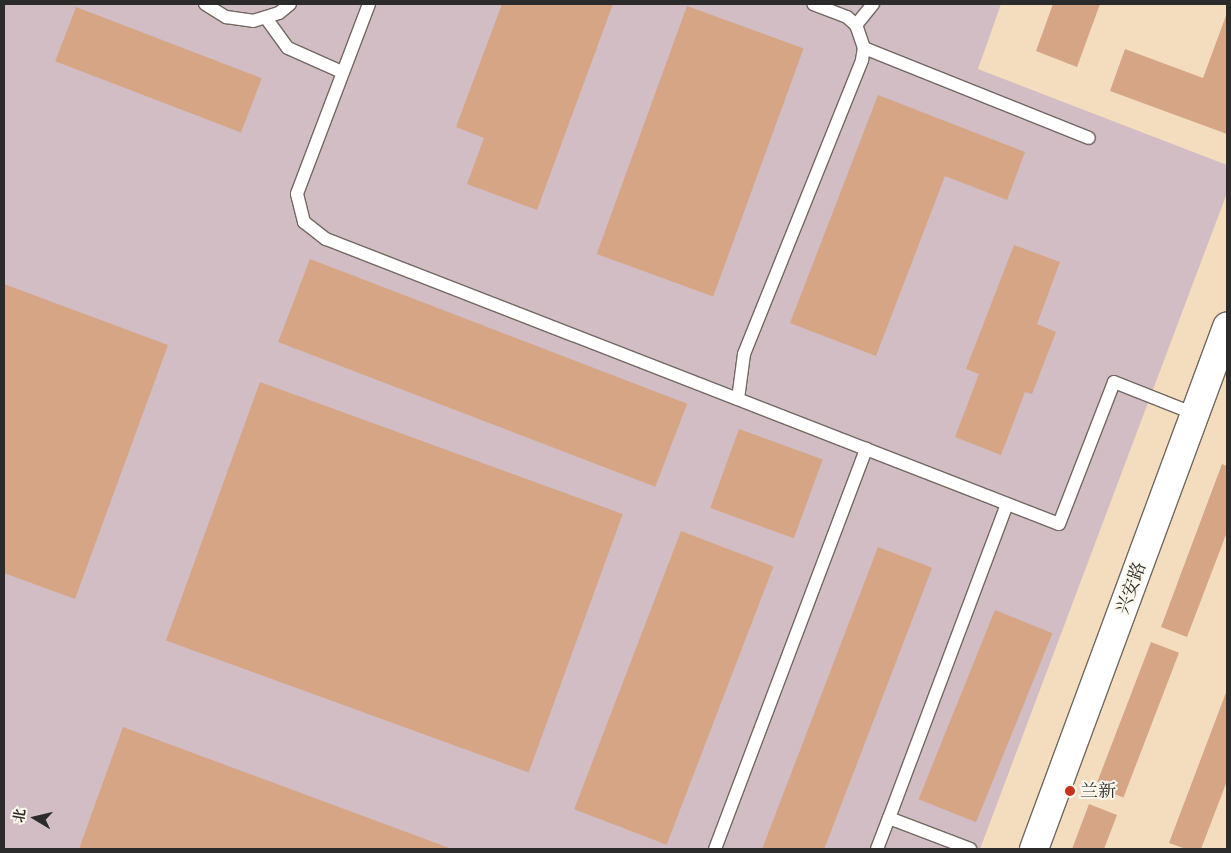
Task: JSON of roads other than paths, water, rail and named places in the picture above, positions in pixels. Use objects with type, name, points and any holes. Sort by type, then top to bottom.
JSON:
[{"type":"street","name":"兴安路","points":[[1034,849],[1227,327]]},
{"type":"lane","points":[[205,4],[226,18],[240,21],[266,18],[290,4]]},
{"type":"lane","points":[[369,4],[297,194],[298,208],[314,232],[1059,524],[1114,382],[1195,414]]},
{"type":"lane","points":[[738,399],[744,354],[864,48],[856,25],[847,17],[813,4]]},
{"type":"lane","points":[[856,25],[873,4]]},
{"type":"lane","points":[[266,18],[288,48],[342,72]]},
{"type":"lane","points":[[864,48],[1089,138]]},
{"type":"lane","points":[[715,849],[866,449]]},
{"type":"lane","points":[[877,849],[1007,504]]},
{"type":"lane","points":[[889,818],[970,849]]},
{"type":"place","name":"兰新","points":[[1070,791]]}]
